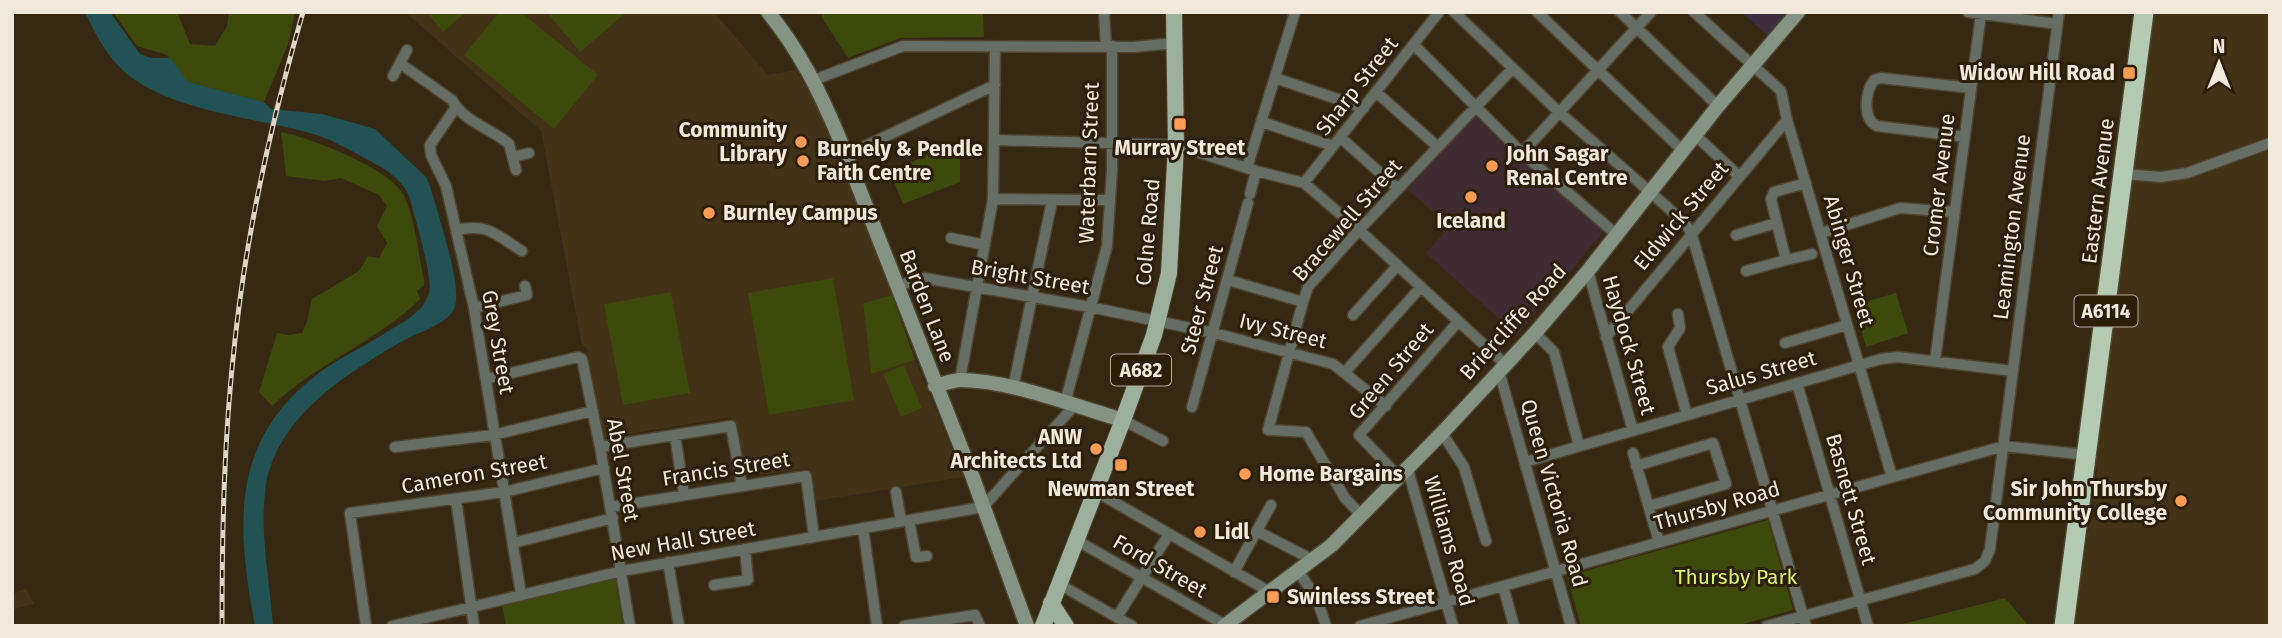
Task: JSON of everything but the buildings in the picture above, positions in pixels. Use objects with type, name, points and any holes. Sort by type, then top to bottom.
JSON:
[{"type":"highway","name":"Eastern Avenue","points":[[2064,626],[2144,12]]},
{"type":"main road","name":"Colne Road","points":[[1043,626],[1123,420],[1157,322],[1169,273],[1176,145],[1174,12]]},
{"type":"main road","points":[[1051,604],[1066,626]]},
{"type":"street","name":"Barden Lane","points":[[768,12],[788,37],[814,80],[846,155],[1027,626]]},
{"type":"street","name":"Waterbarn Street","points":[[983,507],[1069,404],[1090,307],[1107,246],[1112,143],[1109,46],[1104,12]]},
{"type":"street","name":"Steer Street","points":[[1192,407],[1249,199],[1262,122],[1295,12]]},
{"type":"street","name":"Sharp Street","points":[[1304,183],[1439,12]]},
{"type":"street","points":[[1454,12],[1691,232],[1804,621]]},
{"type":"street","points":[[1537,12],[1682,150]]},
{"type":"street","points":[[1620,12],[1718,106]]},
{"type":"street","points":[[1522,153],[1651,12]]},
{"type":"street","name":"Abinger Street","points":[[1694,12],[1781,91],[1787,120],[1892,477]]},
{"type":"street","name":"Briercliffe Road","points":[[1225,625],[1332,544],[1442,433],[1535,333],[1588,271],[1682,150],[1798,12]]},
{"type":"street","points":[[1968,12],[2058,18]]},
{"type":"street","name":"Cromer Avenue","points":[[1935,361],[1981,14]]},
{"type":"street","name":"Leamington Avenue","points":[[1860,599],[1975,569],[1984,561],[1990,549],[2058,18]]},
{"type":"street","points":[[814,80],[903,46],[995,48],[1175,43]]},
{"type":"street","points":[[1414,45],[1522,153],[1616,234]]},
{"type":"street","points":[[960,380],[993,198],[995,48]]},
{"type":"street","points":[[393,76],[407,50]]},
{"type":"street","points":[[401,64],[452,100],[456,107],[490,133],[503,139],[509,145],[516,170]]},
{"type":"street","name":"Bracewell Street","points":[[1361,515],[1345,498],[1306,432],[1268,430],[1303,302],[1308,288],[1359,230],[1513,68]]},
{"type":"street","points":[[1275,78],[1364,108]]},
{"type":"street","points":[[1965,137],[1877,126],[1870,122],[1866,115],[1870,86],[1874,80],[1881,78],[1971,88]]},
{"type":"street","points":[[846,155],[995,85]]},
{"type":"street","points":[[1376,92],[1438,147]]},
{"type":"street","name":"Grey Street","points":[[456,107],[429,145],[446,186],[474,308],[521,594]]},
{"type":"street","name":"Eldwick Street","points":[[1606,337],[1787,120]]},
{"type":"street","points":[[1262,122],[1337,142],[1398,189]]},
{"type":"street","points":[[1695,135],[1739,176]]},
{"type":"street","points":[[994,140],[1176,145],[1252,170],[1304,183],[1398,265],[1502,368]]},
{"type":"street","points":[[2124,174],[2161,177],[2188,173],[2270,143]]},
{"type":"street","points":[[513,157],[529,153]]},
{"type":"street","points":[[1786,260],[1770,199],[1774,192],[1806,183]]},
{"type":"street","points":[[993,198],[1110,200]]},
{"type":"street","points":[[1013,388],[1052,201]]},
{"type":"street","points":[[1821,233],[1900,208],[1955,212]]},
{"type":"street","points":[[1737,235],[1776,223]]},
{"type":"street","points":[[457,230],[485,228],[522,251]]},
{"type":"street","points":[[951,238],[985,245]]},
{"type":"street","points":[[1746,271],[1812,254]]},
{"type":"street","points":[[1353,315],[1398,265]]},
{"type":"street","name":"Haydock Street","points":[[1588,271],[1633,430]]},
{"type":"street","name":"Bright Street","points":[[897,286],[924,278],[1090,307],[1157,322]]},
{"type":"street","points":[[1228,280],[1303,302]]},
{"type":"street","points":[[474,308],[527,295],[525,286]]},
{"type":"street","points":[[1345,372],[1421,287]]},
{"type":"street","points":[[1678,314],[1680,328],[1668,347],[1687,415]]},
{"type":"street","name":"Ivy Street","points":[[1157,322],[1213,333],[1333,364],[1386,406]]},
{"type":"street","name":"Green Street","points":[[1403,471],[1359,435],[1458,322]]},
{"type":"street","points":[[1785,343],[1847,324]]},
{"type":"street","points":[[1535,333],[1554,352],[1579,446]]},
{"type":"street","name":"Abel Street","points":[[486,379],[578,357],[583,362],[612,512],[630,626]]},
{"type":"street","name":"Salus Street","points":[[1525,462],[1860,364],[1898,358],[2013,371]]},
{"type":"street","name":"Queen Victoria Road","points":[[1502,368],[1571,626]]},
{"type":"street","points":[[935,386],[960,380],[1013,388],[1123,420],[1163,441]]},
{"type":"street","name":"Basnett Street","points":[[1797,383],[1868,626]]},
{"type":"street","points":[[395,447],[495,434],[593,411]]},
{"type":"street","points":[[600,447],[731,426],[742,486]]},
{"type":"street","points":[[1442,433],[1464,467],[1486,541]]},
{"type":"street","points":[[675,435],[684,495]]},
{"type":"street","points":[[1636,466],[1713,443],[1726,484],[1649,506]]},
{"type":"street","name":"Thursby Road","points":[[1360,626],[1382,623],[1503,586],[2004,446],[2087,455]]},
{"type":"street","points":[[1633,453],[1659,542]]},
{"type":"street","name":"Cameron Street","points":[[366,626],[349,513],[505,492],[604,468]]},
{"type":"street","name":"Williams Road","points":[[1403,471],[1454,626]]},
{"type":"street","name":"Francis Street","points":[[513,543],[612,512],[684,495],[806,476],[814,537]]},
{"type":"street","points":[[1095,491],[1270,592]]},
{"type":"street","points":[[896,492],[918,557]]},
{"type":"street","points":[[456,499],[474,626]]},
{"type":"street","points":[[1234,572],[1270,505]]},
{"type":"street","name":"New Hall Street","points":[[392,626],[420,623],[471,607],[621,570],[983,507]]},
{"type":"street","points":[[863,528],[877,626]]},
{"type":"street","points":[[1257,531],[1313,560]]},
{"type":"street","points":[[1117,617],[1169,534]]},
{"type":"street","name":"Ford Street","points":[[1076,540],[1225,625]]},
{"type":"street","points":[[714,585],[748,580],[745,549]]},
{"type":"street","points":[[668,562],[679,626]]},
{"type":"street","points":[[1298,571],[1317,599],[1326,626]]},
{"type":"street","points":[[1059,584],[1132,626]]},
{"type":"street","points":[[1503,586],[1514,626]]},
{"type":"street","points":[[1767,626],[1804,621],[1860,599]]},
{"type":"street","points":[[904,626],[978,620]]},
{"type":"shaded area","name":"Burnley Campus","points":[[405,12],[714,12],[768,75],[796,70],[821,113],[892,295],[863,303],[871,373],[915,360],[964,477],[815,501],[810,468],[760,475],[743,462],[737,426],[731,417],[604,438],[587,348],[582,346],[541,131]]},
{"type":"shaded area","points":[[1741,12],[1799,12],[1773,40]]},
{"type":"shaded area","points":[[2153,12],[2270,12],[2270,626],[2071,626],[2097,472],[2094,453]]},
{"type":"shaded area","points":[[1478,114],[1604,231],[1517,335],[1426,253],[1450,226],[1407,189]]},
{"type":"shaded area","points":[[26,588],[34,604],[14,609],[12,626],[12,594]]},
{"type":"green space","points":[[113,12],[177,12],[190,44],[215,46],[227,26],[229,12],[295,12],[288,44],[264,102],[187,82],[167,55],[137,46]]},
{"type":"green space","points":[[426,12],[466,12],[443,32]]},
{"type":"green space","points":[[499,12],[521,12],[598,75],[554,129],[464,55]]},
{"type":"green space","points":[[553,12],[627,12],[580,52],[549,15]]},
{"type":"green space","points":[[822,12],[983,12],[984,37],[900,38],[848,58],[822,18]]},
{"type":"green space","points":[[281,132],[348,156],[367,165],[396,185],[404,196],[411,216],[424,285],[417,291],[420,299],[403,314],[308,377],[272,406],[259,392],[277,333],[302,333],[312,299],[359,271],[368,256],[379,258],[387,243],[377,226],[387,206],[379,195],[341,178],[325,181],[286,176]]},
{"type":"green space","points":[[960,140],[960,182],[903,204],[890,172]]},
{"type":"green space","points":[[833,278],[854,400],[769,415],[748,293]]},
{"type":"green space","points":[[671,292],[690,393],[623,405],[604,304]]},
{"type":"green space","points":[[1896,293],[1908,333],[1866,347],[1854,305]]},
{"type":"green space","points":[[892,295],[915,360],[871,374],[863,303]]},
{"type":"green space","points":[[904,365],[922,408],[901,417],[883,374]]},
{"type":"green space","name":"Thursby Park","points":[[1768,520],[1793,610],[1736,626],[1581,626],[1567,576]]},
{"type":"green space","points":[[615,576],[623,626],[506,626],[502,605]]},
{"type":"green space","points":[[2005,598],[2029,626],[1895,626]]},
{"type":"water","points":[[85,12],[110,12],[140,54],[151,58],[170,58],[188,82],[264,102],[271,109],[322,114],[375,129],[426,177],[430,186],[452,265],[455,306],[442,322],[385,351],[338,382],[298,420],[282,442],[271,466],[264,509],[273,626],[255,626],[249,590],[243,522],[246,490],[253,460],[266,431],[286,403],[314,377],[410,318],[422,307],[430,285],[410,199],[403,186],[387,171],[326,138],[200,108],[177,101],[135,80],[126,74],[106,50]]},
{"type":"railway","points":[[222,626],[226,447],[240,298],[262,174],[303,12]]},
{"type":"place","name":"Widow Hill Road","points":[[2129,73]]},
{"type":"place","name":"Murray Street","points":[[1180,124]]},
{"type":"place","name":"Community Library","points":[[801,142]]},
{"type":"place","name":"Burnely & Pendle Faith Centre","points":[[803,161]]},
{"type":"place","name":"John Sagar Renal Centre","points":[[1492,166]]},
{"type":"place","name":"Iceland","points":[[1471,197]]},
{"type":"place","name":"Burnley Campus","points":[[709,213]]},
{"type":"place","name":"ANW Architects Ltd","points":[[1096,449]]},
{"type":"place","name":"Newman Street","points":[[1121,465]]},
{"type":"place","name":"Home Bargains","points":[[1245,474]]},
{"type":"place","name":"Sir John Thursby Community College","points":[[2181,501]]},
{"type":"place","name":"Lidl","points":[[1200,532]]},
{"type":"place","name":"Swinless Street","points":[[1273,597]]}]
